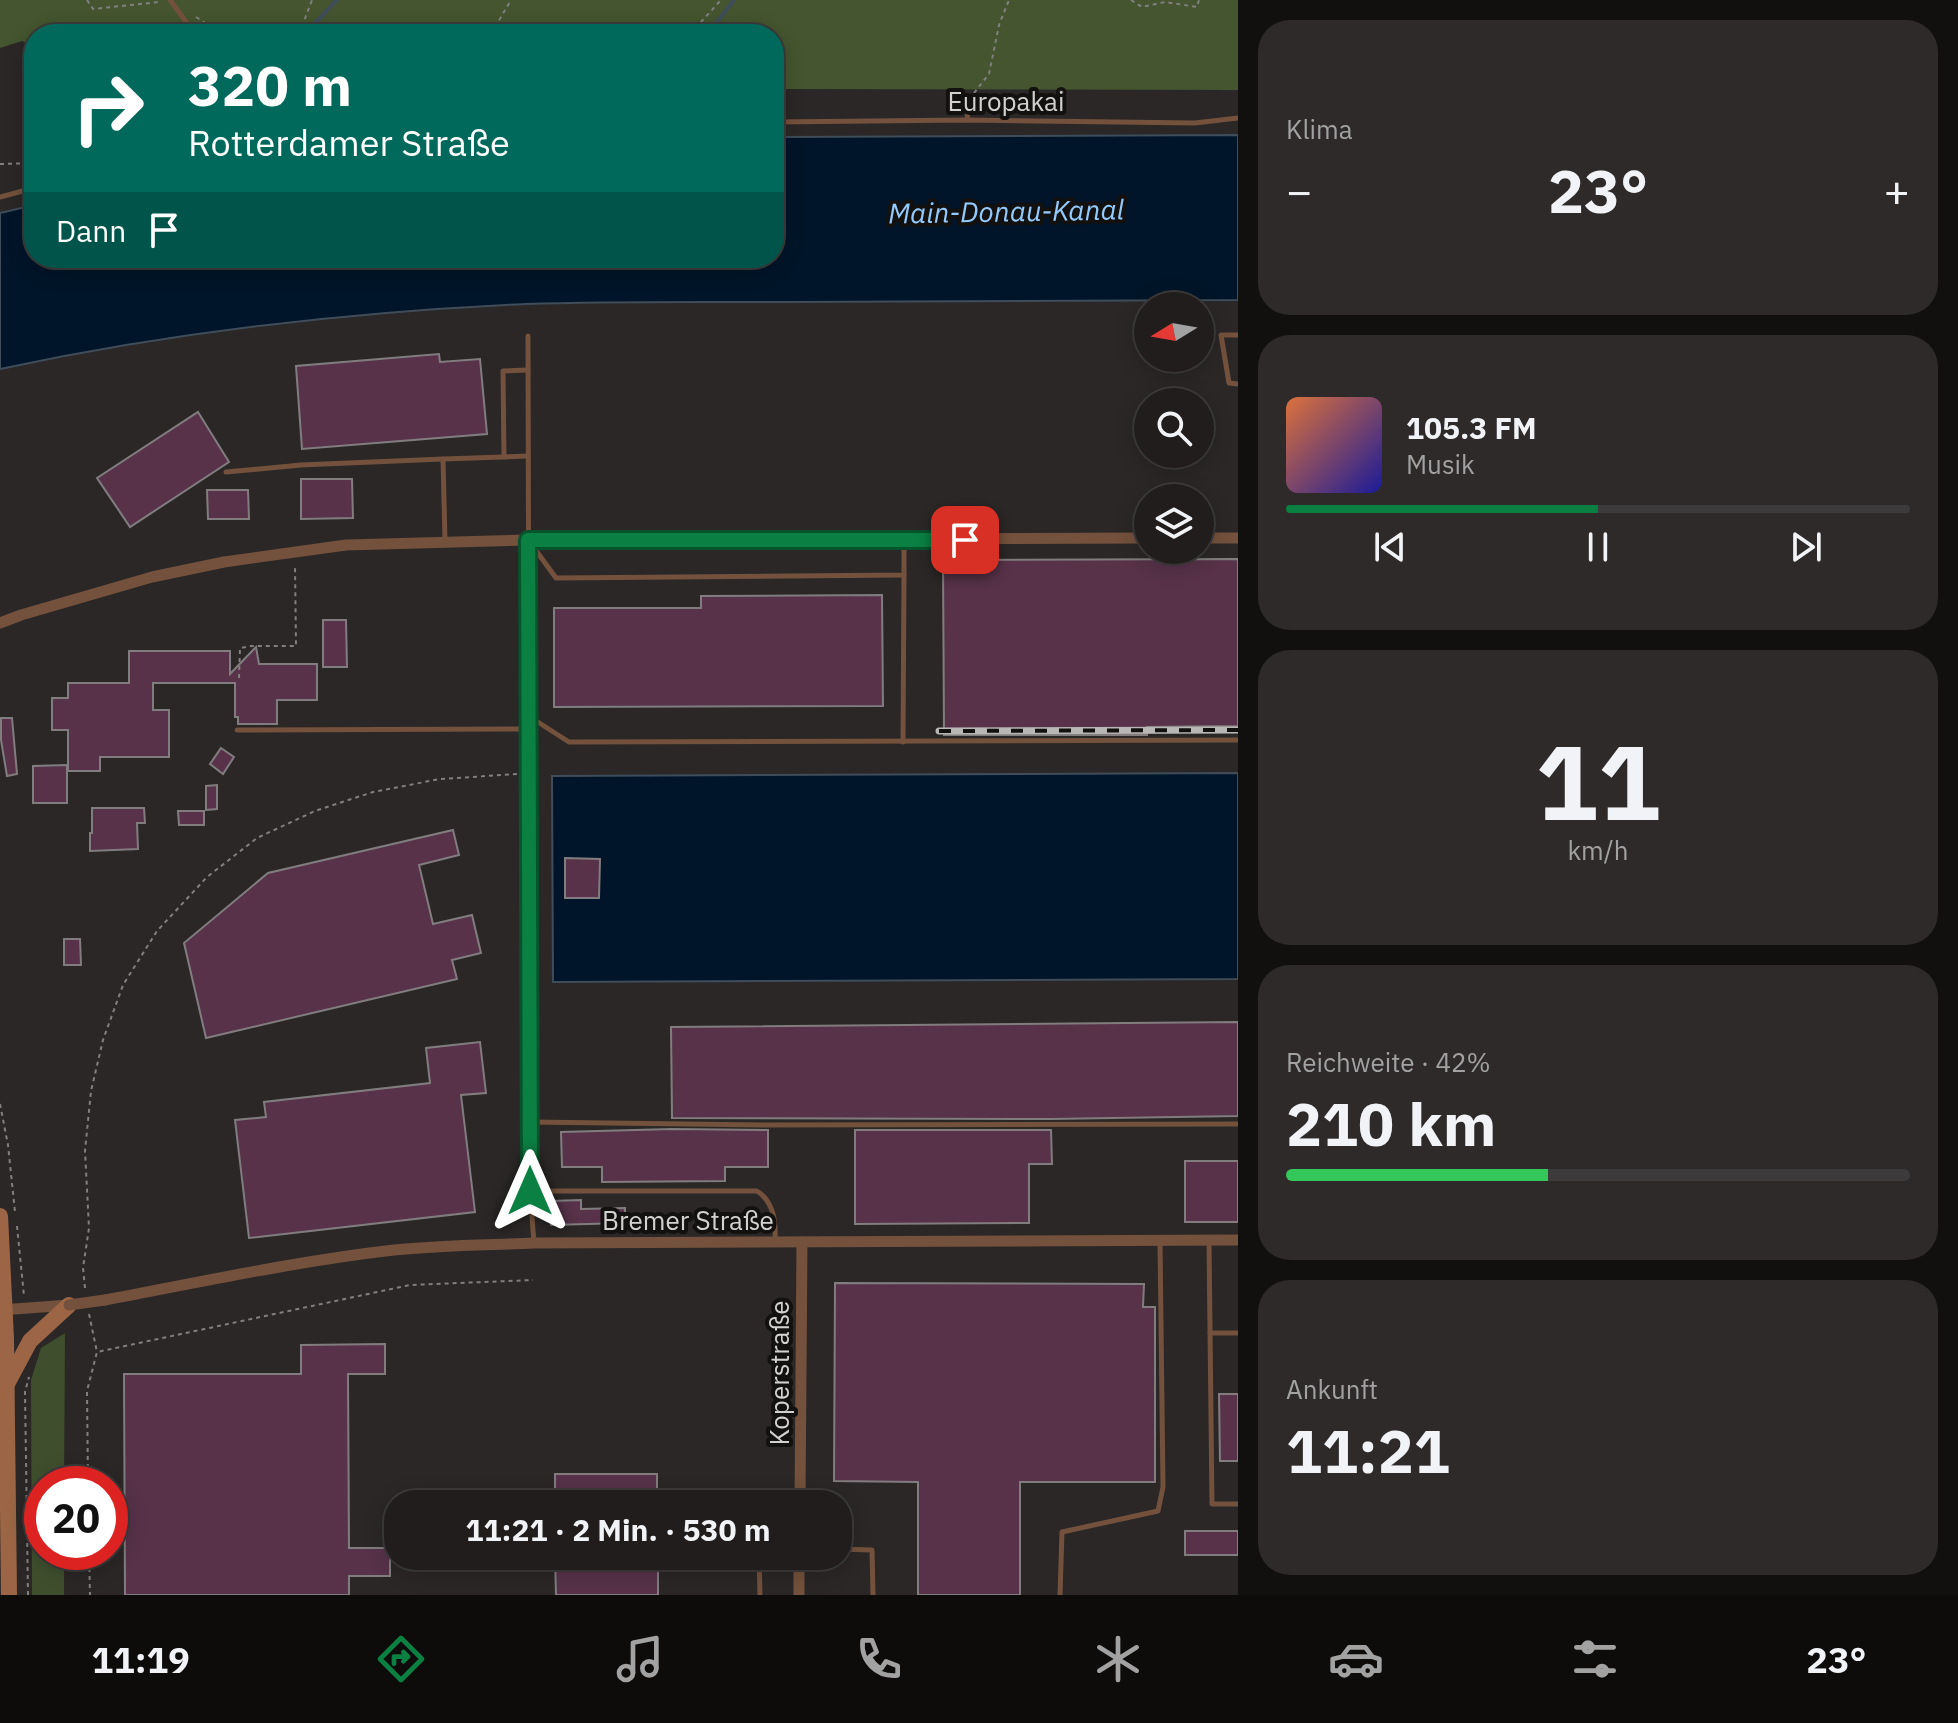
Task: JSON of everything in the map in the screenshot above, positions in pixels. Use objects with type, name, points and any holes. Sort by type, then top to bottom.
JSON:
[{"type":"main road","points":[[0,1216],[7,1385],[9,1595]]},
{"type":"main road","points":[[7,1385],[30,1341],[69,1305]]},
{"type":"street","points":[[0,623],[152,577],[224,562],[346,545],[528,540],[1134,538]]},
{"type":"street","points":[[1214,538],[1238,538]]},
{"type":"street","name":"Bremer Straße","points":[[3,1310],[105,1300],[275,1269],[429,1247],[534,1243],[1238,1240]]},
{"type":"street","name":"Koperstraße","points":[[800,1490],[802,1242]]},
{"type":"street","points":[[799,1570],[799,1595]]},
{"type":"lane","points":[[170,0],[188,24]]},
{"type":"lane","points":[[967,120],[969,100]]},
{"type":"lane","name":"Europakai","points":[[784,122],[1195,123],[1238,118]]},
{"type":"lane","points":[[0,197],[24,191]]},
{"type":"lane","points":[[1238,335],[1221,335],[1229,383],[1238,384]]},
{"type":"lane","points":[[528,336],[530,1191],[534,1243]]},
{"type":"lane","points":[[504,457],[503,371],[528,370]]},
{"type":"lane","points":[[226,472],[301,465],[528,456]]},
{"type":"lane","points":[[443,459],[445,542]]},
{"type":"lane","points":[[528,540],[556,578],[904,575]]},
{"type":"lane","points":[[903,742],[904,540]]},
{"type":"lane","points":[[529,717],[569,742],[1238,740]]},
{"type":"lane","points":[[237,730],[529,729]]},
{"type":"lane","points":[[530,1122],[1238,1124]]},
{"type":"lane","points":[[530,1191],[757,1191],[765,1196],[776,1223],[775,1242]]},
{"type":"lane","points":[[1060,1595],[1062,1532],[1158,1511],[1163,1487],[1160,1240]]},
{"type":"lane","points":[[1209,1240],[1212,1504],[1238,1504]]},
{"type":"lane","points":[[1210,1333],[1238,1333]]},
{"type":"lane","points":[[852,1549],[872,1550],[873,1595]]},
{"type":"lane","points":[[759,1570],[760,1595]]},
{"type":"path","points":[[87,0],[93,9],[170,0]]},
{"type":"path","points":[[303,24],[312,0]]},
{"type":"path","points":[[497,24],[511,0]]},
{"type":"path","points":[[701,24],[721,0]]},
{"type":"path","points":[[969,100],[989,74],[999,25],[1009,0]]},
{"type":"path","points":[[1131,0],[1142,7],[1165,2],[1197,7],[1199,0]]},
{"type":"path","points":[[196,17],[207,24]]},
{"type":"path","points":[[0,164],[24,163]]},
{"type":"path","points":[[239,678],[240,648],[296,646],[295,552]]},
{"type":"path","points":[[86,1292],[83,1268],[89,1228],[85,1151],[91,1091],[103,1040],[123,985],[157,931],[207,877],[257,838],[315,811],[373,792],[440,779],[529,774]]},
{"type":"path","points":[[97,1352],[410,1285],[533,1280]]},
{"type":"path","points":[[87,1304],[97,1352],[87,1391],[88,1466]]},
{"type":"path","points":[[89,1570],[90,1595]]},
{"type":"green space","points":[[0,0],[1238,0],[1238,90],[784,89],[784,24],[24,24],[24,42],[0,48]]},
{"type":"green space","points":[[65,1333],[64,1466],[31,1466],[31,1380],[41,1348]]},
{"type":"green space","points":[[32,1570],[64,1570],[64,1595],[32,1595]]},
{"type":"water","name":"Main-Donau-Kanal","points":[[1238,135],[1238,300],[1214,300],[1214,292],[1134,292],[1134,301],[526,304],[328,318],[196,334],[0,369],[0,213],[24,207],[24,268],[784,268],[784,137]]},
{"type":"water","points":[[1238,773],[1238,979],[553,982],[552,776]]},
{"type":"building","points":[[439,354],[440,362],[480,359],[487,434],[302,449],[296,366]]},
{"type":"building","points":[[198,412],[229,462],[130,527],[97,478]]},
{"type":"building","points":[[301,479],[352,479],[353,518],[301,519]]},
{"type":"building","points":[[207,490],[248,490],[249,519],[208,519]]},
{"type":"building","points":[[1134,559],[1134,564],[1214,564],[1214,559],[1238,559],[1238,726],[1147,727],[1147,735],[944,735],[943,560]]},
{"type":"building","points":[[882,595],[883,706],[554,707],[554,608],[701,608],[701,596]]},
{"type":"building","points":[[323,620],[346,620],[347,667],[323,667]]},
{"type":"building","points":[[256,647],[259,664],[317,664],[317,700],[277,700],[277,724],[238,724],[238,717],[235,717],[235,683],[153,683],[153,710],[169,710],[169,757],[100,757],[100,771],[68,771],[68,730],[52,730],[52,698],[68,698],[68,683],[129,683],[129,651],[230,651],[230,674]]},
{"type":"building","points":[[1,718],[12,718],[17,774],[7,776],[1,740]]},
{"type":"building","points":[[221,748],[234,757],[223,774],[210,764]]},
{"type":"building","points":[[67,765],[67,803],[33,803],[33,766]]},
{"type":"building","points":[[217,785],[217,809],[206,810],[206,786]]},
{"type":"building","points":[[92,808],[144,808],[145,823],[137,823],[138,849],[90,851]]},
{"type":"building","points":[[178,811],[204,811],[204,825],[179,825]]},
{"type":"building","points":[[453,830],[459,855],[419,865],[433,924],[472,915],[481,953],[452,960],[457,979],[206,1038],[184,943],[268,873]]},
{"type":"building","points":[[565,858],[600,859],[599,898],[565,898]]},
{"type":"building","points":[[64,939],[80,939],[81,965],[64,965]]},
{"type":"building","points":[[1238,1022],[1238,1116],[672,1118],[671,1027]]},
{"type":"building","points":[[480,1042],[486,1093],[461,1095],[475,1212],[249,1238],[235,1120],[266,1117],[264,1102],[430,1083],[426,1048]]},
{"type":"building","points":[[768,1130],[768,1167],[725,1167],[725,1181],[602,1182],[602,1167],[562,1167],[561,1132]]},
{"type":"building","points":[[855,1130],[1051,1130],[1052,1164],[1029,1164],[1029,1223],[855,1224]]},
{"type":"building","points":[[1185,1161],[1238,1161],[1238,1222],[1185,1222]]},
{"type":"building","points":[[581,1200],[581,1209],[625,1208],[625,1223],[551,1225],[550,1201]]},
{"type":"building","points":[[835,1283],[1144,1284],[1143,1307],[1155,1307],[1155,1482],[1020,1482],[1020,1595],[918,1595],[918,1482],[834,1481]]},
{"type":"building","points":[[385,1344],[385,1374],[348,1374],[349,1548],[384,1548],[384,1570],[390,1570],[390,1576],[349,1576],[349,1595],[125,1595],[125,1570],[128,1570],[128,1466],[124,1466],[124,1374],[301,1374],[301,1345]]},
{"type":"building","points":[[1219,1394],[1238,1394],[1238,1461],[1220,1461]]},
{"type":"building","points":[[555,1474],[657,1474],[657,1490],[555,1490]]},
{"type":"building","points":[[1185,1531],[1238,1531],[1238,1555],[1185,1555]]},
{"type":"building","points":[[555,1570],[658,1570],[658,1595],[556,1595]]},
{"type":"waterway","points":[[314,24],[337,0]]},
{"type":"waterway","points":[[716,24],[734,0]]},
{"type":"railway","points":[[939,731],[1238,730]]},
{"type":"route","points":[[530,1191],[528,540],[965,540]]}]
